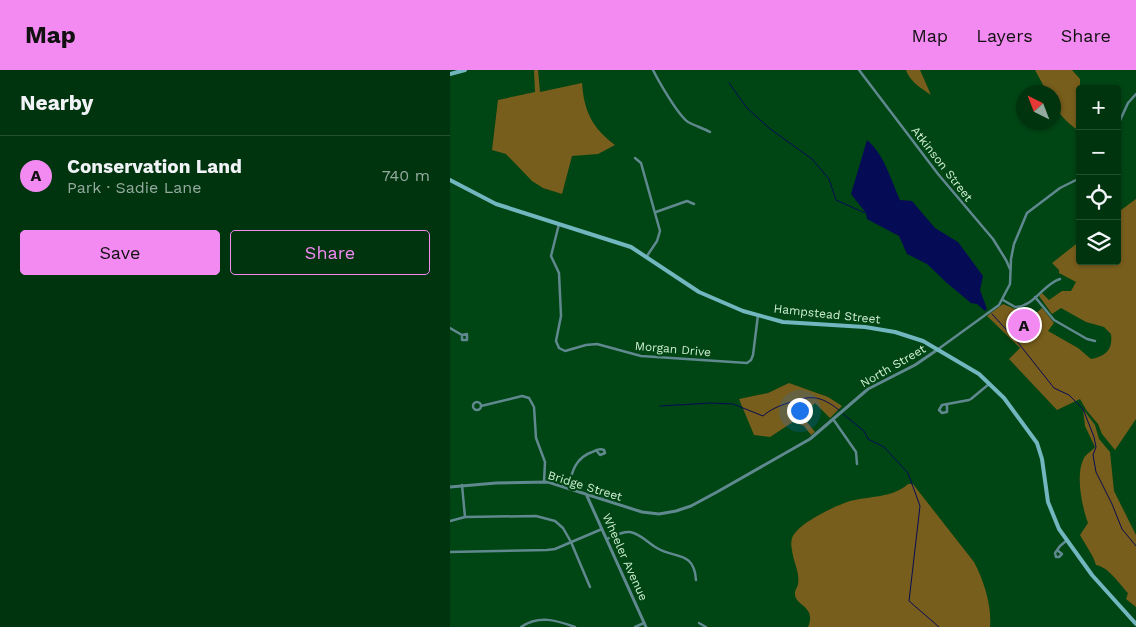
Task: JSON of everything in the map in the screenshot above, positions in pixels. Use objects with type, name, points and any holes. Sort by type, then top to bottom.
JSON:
[{"type":"main road","points":[[450,74],[465,70]]},
{"type":"main road","name":"Hampstead Street","points":[[450,180],[488,200],[624,244],[647,256],[675,278],[699,292],[758,315],[783,322],[865,327],[912,337],[979,374],[1014,409],[1037,443],[1042,459],[1045,492],[1049,507],[1059,529],[1092,575],[1136,624]]},
{"type":"street","points":[[653,70],[666,93],[684,118],[688,122],[710,132]]},
{"type":"street","name":"Atkinson Street","points":[[859,70],[938,174],[993,238],[1010,269]]},
{"type":"street","points":[[1121,119],[1128,104],[1136,94]]},
{"type":"street","points":[[636,158],[641,163],[660,231],[657,241],[647,256]]},
{"type":"street","name":"North Street","points":[[685,508],[712,495],[818,434],[868,389],[915,365],[995,308],[1002,300],[1010,284],[1014,244],[1028,213],[1060,188],[1076,180]]},
{"type":"street","points":[[656,212],[687,201],[694,204]]},
{"type":"street","name":"Morgan Drive","points":[[559,224],[552,256],[559,273],[561,316],[556,341],[557,346],[562,350],[567,351],[586,345],[597,344],[640,356],[747,363],[754,355],[758,315]]},
{"type":"street","points":[[1002,300],[1011,306],[1020,307],[1025,305],[1053,281],[1060,280]]},
{"type":"street","points":[[1035,297],[1054,320],[1086,339],[1095,341]]},
{"type":"street","points":[[450,328],[462,335]]},
{"type":"street","points":[[947,404],[971,399],[990,383]]},
{"type":"street","points":[[481,406],[522,396],[527,397],[533,402],[536,438],[544,458],[544,482]]},
{"type":"street","points":[[833,419],[856,452],[857,464]]},
{"type":"street","points":[[568,488],[577,462],[584,455],[596,450]]},
{"type":"street","name":"Bridge Street","points":[[450,487],[496,482],[544,482],[647,514],[663,514],[685,508]]},
{"type":"street","points":[[462,485],[465,517]]},
{"type":"street","name":"Wheeler Avenue","points":[[587,495],[645,625]]},
{"type":"street","points":[[450,520],[465,517],[541,516],[560,524],[571,542],[590,587]]},
{"type":"street","points":[[450,552],[547,550],[602,529]]},
{"type":"street","points":[[607,539],[625,532],[637,534],[659,549],[686,558],[692,566],[696,580]]},
{"type":"street","points":[[1057,550],[1067,540]]},
{"type":"street","points":[[521,627],[534,621],[546,619],[575,627]]},
{"type":"street","points":[[699,623],[706,627]]},
{"type":"street","points":[[635,627],[645,625]]},
{"type":"shaded area","points":[[534,70],[538,70],[540,92],[582,83],[587,110],[591,118],[600,132],[615,145],[598,154],[572,156],[562,194],[543,188],[532,181],[506,154],[492,150],[498,100],[535,92]]},
{"type":"shaded area","points":[[906,70],[920,70],[931,95],[913,81]]},
{"type":"shaded area","points":[[1035,70],[1072,70],[1080,79],[1080,85],[1076,85],[1076,129],[1061,115],[1061,85],[1043,85]]},
{"type":"shaded area","points":[[867,140],[883,160],[900,200],[912,201],[935,228],[958,242],[983,276],[980,290],[987,309],[985,311],[977,304],[971,303],[927,264],[907,254],[899,236],[867,219],[866,213],[851,194]]},
{"type":"shaded area","points":[[1136,199],[1136,419],[1115,450],[1102,434],[1098,424],[1080,399],[1057,410],[1009,359],[1020,348],[987,316],[1003,304],[1015,309],[1021,309],[1028,318],[1042,308],[1054,323],[1048,331],[1078,348],[1091,359],[1104,354],[1110,348],[1111,334],[1104,327],[1086,322],[1061,308],[1052,314],[1039,296],[1042,293],[1049,300],[1062,291],[1071,291],[1076,282],[1059,273],[1059,270],[1052,263],[1076,244],[1076,265],[1121,265],[1121,210]]},
{"type":"shaded area","points":[[789,383],[828,397],[842,406],[830,418],[815,403],[800,419],[807,422],[815,432],[811,435],[804,426],[793,422],[770,437],[754,435],[739,399],[768,393]]},
{"type":"shaded area","points":[[1083,409],[1095,425],[1099,439],[1110,452],[1114,491],[1136,535],[1136,607],[1126,599],[1128,593],[1114,577],[1101,566],[1096,565],[1080,535],[1088,523],[1082,500],[1081,465],[1086,455],[1095,447],[1085,426]]},
{"type":"shaded area","points":[[908,484],[913,484],[974,562],[986,594],[990,611],[990,627],[808,627],[810,615],[808,610],[798,601],[795,593],[798,585],[798,575],[791,544],[796,532],[809,521],[835,507],[850,501],[895,492]]},
{"type":"waterway","points":[[729,83],[747,108],[769,128],[812,159],[829,179],[836,200],[865,213]]},
{"type":"waterway","points":[[992,314],[1016,340],[1054,388],[1069,395],[1083,409],[1094,437],[1096,447],[1093,455],[1096,472],[1122,529],[1136,546]]},
{"type":"waterway","points":[[660,406],[711,403],[733,404],[763,416],[781,405],[796,400],[815,398],[826,401],[839,410]]},
{"type":"waterway","points":[[843,414],[864,431],[868,439],[884,447],[908,473],[920,506],[909,601],[939,627]]},
{"type":"place","name":"Conservation Land","points":[[1024,325]]}]
